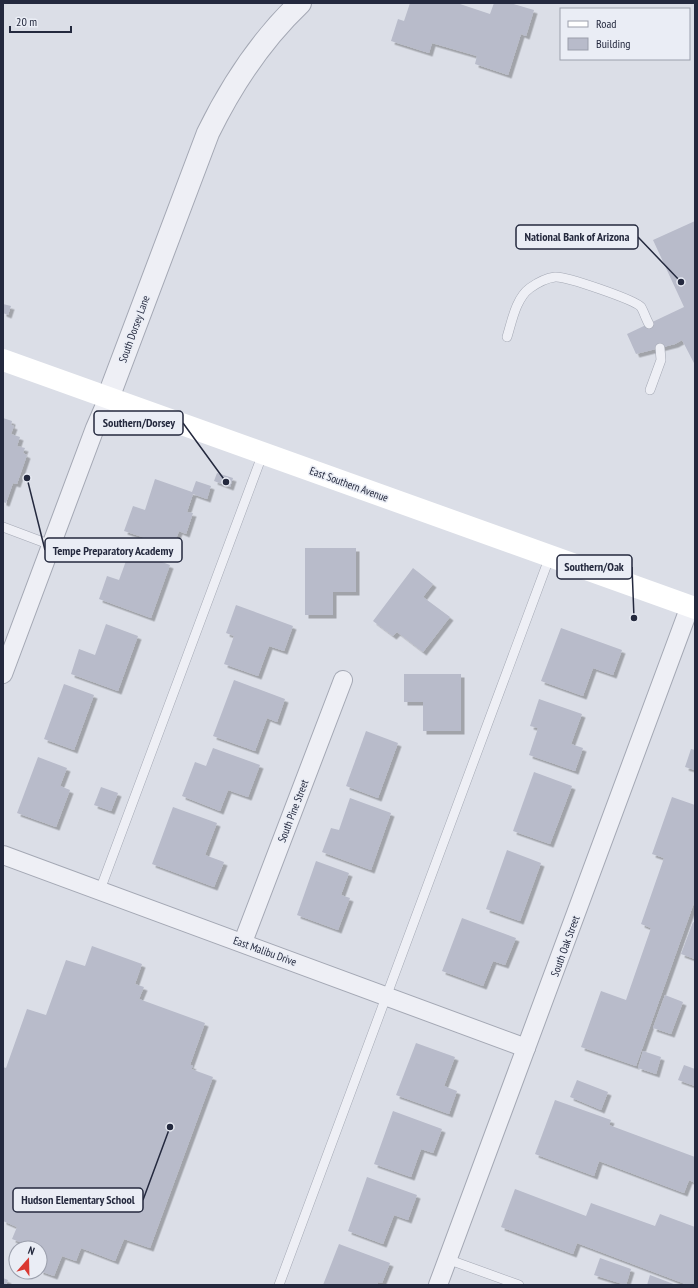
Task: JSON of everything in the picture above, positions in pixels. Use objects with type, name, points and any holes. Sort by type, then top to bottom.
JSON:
[{"type":"main road","name":"East Southern Avenue","points":[[3,360],[693,607]]},
{"type":"street","name":"South Dorsey Lane","points":[[3,674],[211,126],[233,85],[248,63],[279,23],[300,3]]},
{"type":"street","name":"South Oak Street","points":[[438,1285],[693,607]]},
{"type":"street","name":"South Pine Street","points":[[243,942],[343,680]]},
{"type":"street","name":"East Malibu Drive","points":[[3,855],[243,942],[526,1048]]},
{"type":"lane","points":[[507,337],[520,301],[525,294],[540,283],[555,277],[570,279],[631,301],[641,308],[649,324]]},
{"type":"lane","points":[[650,390],[661,360],[660,348]]},
{"type":"lane","points":[[100,890],[263,454]]},
{"type":"lane","points":[[3,527],[51,545]]},
{"type":"lane","points":[[279,1285],[385,996],[550,556]]},
{"type":"lane","points":[[447,1259],[519,1285]]},
{"type":"building","points":[[410,3],[457,3],[490,14],[494,3],[510,3],[534,10],[526,36],[521,34],[508,75],[475,64],[477,56],[432,43],[429,53],[391,41],[398,19],[404,21]]},
{"type":"building","points":[[695,221],[695,365],[682,340],[675,344],[636,354],[627,334],[684,307],[653,240]]},
{"type":"building","points":[[3,304],[11,306],[8,315],[3,313]]},
{"type":"building","points":[[3,418],[12,421],[11,425],[14,426],[11,434],[20,437],[17,446],[25,448],[23,453],[27,455],[17,484],[13,483],[6,503],[3,502]]},
{"type":"building","points":[[217,473],[233,478],[230,487],[214,481]]},
{"type":"building","points":[[155,479],[192,492],[196,481],[211,486],[207,499],[193,494],[187,512],[193,513],[186,534],[179,531],[173,547],[124,531],[133,506],[145,510]]},
{"type":"building","points":[[305,548],[356,548],[356,592],[333,592],[333,615],[305,615]]},
{"type":"building","points":[[130,550],[170,565],[151,618],[99,599],[107,576],[119,580]]},
{"type":"building","points":[[413,568],[433,584],[423,597],[450,617],[423,652],[397,632],[393,636],[373,621]]},
{"type":"building","points":[[236,605],[293,626],[284,651],[269,646],[258,676],[224,664],[234,636],[226,633]]},
{"type":"building","points":[[106,624],[138,636],[118,691],[71,674],[79,649],[95,655]]},
{"type":"building","points":[[561,628],[622,650],[613,675],[593,668],[583,696],[541,681]]},
{"type":"building","points":[[404,674],[461,674],[461,731],[423,731],[423,702],[404,702]]},
{"type":"building","points":[[234,680],[285,699],[277,722],[267,718],[255,751],[213,736]]},
{"type":"building","points":[[64,684],[94,695],[74,750],[44,739]]},
{"type":"building","points":[[539,699],[582,714],[571,744],[583,748],[575,771],[529,755],[538,728],[530,726]]},
{"type":"building","points":[[366,731],[398,743],[378,798],[346,786]]},
{"type":"building","points":[[213,748],[260,765],[248,797],[228,790],[220,811],[182,796],[195,762],[206,766]]},
{"type":"building","points":[[691,749],[695,750],[695,770],[685,767]]},
{"type":"building","points":[[38,757],[67,768],[60,786],[70,790],[56,827],[17,813]]},
{"type":"building","points":[[534,772],[572,786],[550,844],[513,831]]},
{"type":"building","points":[[101,787],[118,793],[111,811],[94,805]]},
{"type":"building","points":[[672,797],[695,805],[695,900],[636,1066],[581,1047],[601,991],[626,1000],[651,928],[641,924],[664,858],[652,854]]},
{"type":"building","points":[[350,798],[391,813],[371,870],[322,852],[331,828],[339,830]]},
{"type":"building","points":[[173,807],[217,823],[205,855],[224,862],[214,887],[152,864]]},
{"type":"building","points":[[507,850],[541,863],[520,921],[486,909]]},
{"type":"building","points":[[316,861],[349,873],[341,895],[350,898],[338,930],[297,915]]},
{"type":"building","points":[[462,918],[516,938],[505,965],[493,961],[483,986],[442,971]]},
{"type":"building","points":[[693,922],[695,923],[695,959],[681,954]]},
{"type":"building","points":[[92,946],[142,964],[135,984],[144,987],[139,999],[205,1023],[190,1065],[193,1066],[191,1069],[213,1077],[150,1248],[124,1239],[115,1261],[81,1248],[76,1261],[62,1256],[54,1276],[48,1274],[48,1240],[12,1239],[17,1227],[3,1221],[3,1067],[6,1068],[27,1009],[46,1015],[66,960],[85,966]]},
{"type":"building","points":[[665,995],[683,1002],[671,1034],[653,1028]]},
{"type":"building","points":[[416,1043],[455,1057],[444,1086],[457,1091],[449,1114],[396,1095]]},
{"type":"building","points":[[643,1051],[661,1057],[656,1074],[638,1068]]},
{"type":"building","points":[[684,1065],[695,1069],[695,1086],[678,1080]]},
{"type":"building","points":[[577,1080],[608,1092],[601,1110],[570,1097]]},
{"type":"building","points":[[555,1100],[611,1120],[609,1125],[695,1157],[695,1183],[689,1180],[684,1193],[599,1161],[594,1176],[535,1154]]},
{"type":"building","points":[[393,1111],[442,1129],[433,1153],[421,1149],[411,1177],[374,1164]]},
{"type":"building","points":[[367,1177],[417,1195],[408,1220],[394,1215],[383,1244],[348,1231]]},
{"type":"building","points":[[515,1189],[586,1216],[591,1203],[655,1226],[660,1214],[695,1227],[695,1285],[688,1285],[577,1243],[573,1254],[501,1227]]},
{"type":"building","points":[[339,1244],[390,1263],[382,1283],[378,1282],[377,1285],[323,1285]]},
{"type":"building","points":[[600,1258],[631,1269],[626,1285],[594,1275]]},
{"type":"building","points":[[650,1275],[676,1285],[647,1285]]},
{"type":"building","points":[[3,1278],[8,1280],[6,1285],[3,1285]]},
{"type":"place","name":"National Bank of Arizona","points":[[681,282]]},
{"type":"place","name":"Tempe Preparatory Academy","points":[[27,478]]},
{"type":"place","name":"Southern/Dorsey","points":[[226,482]]},
{"type":"place","name":"Southern/Oak","points":[[634,618]]},
{"type":"place","name":"Hudson Elementary School","points":[[170,1127]]}]
